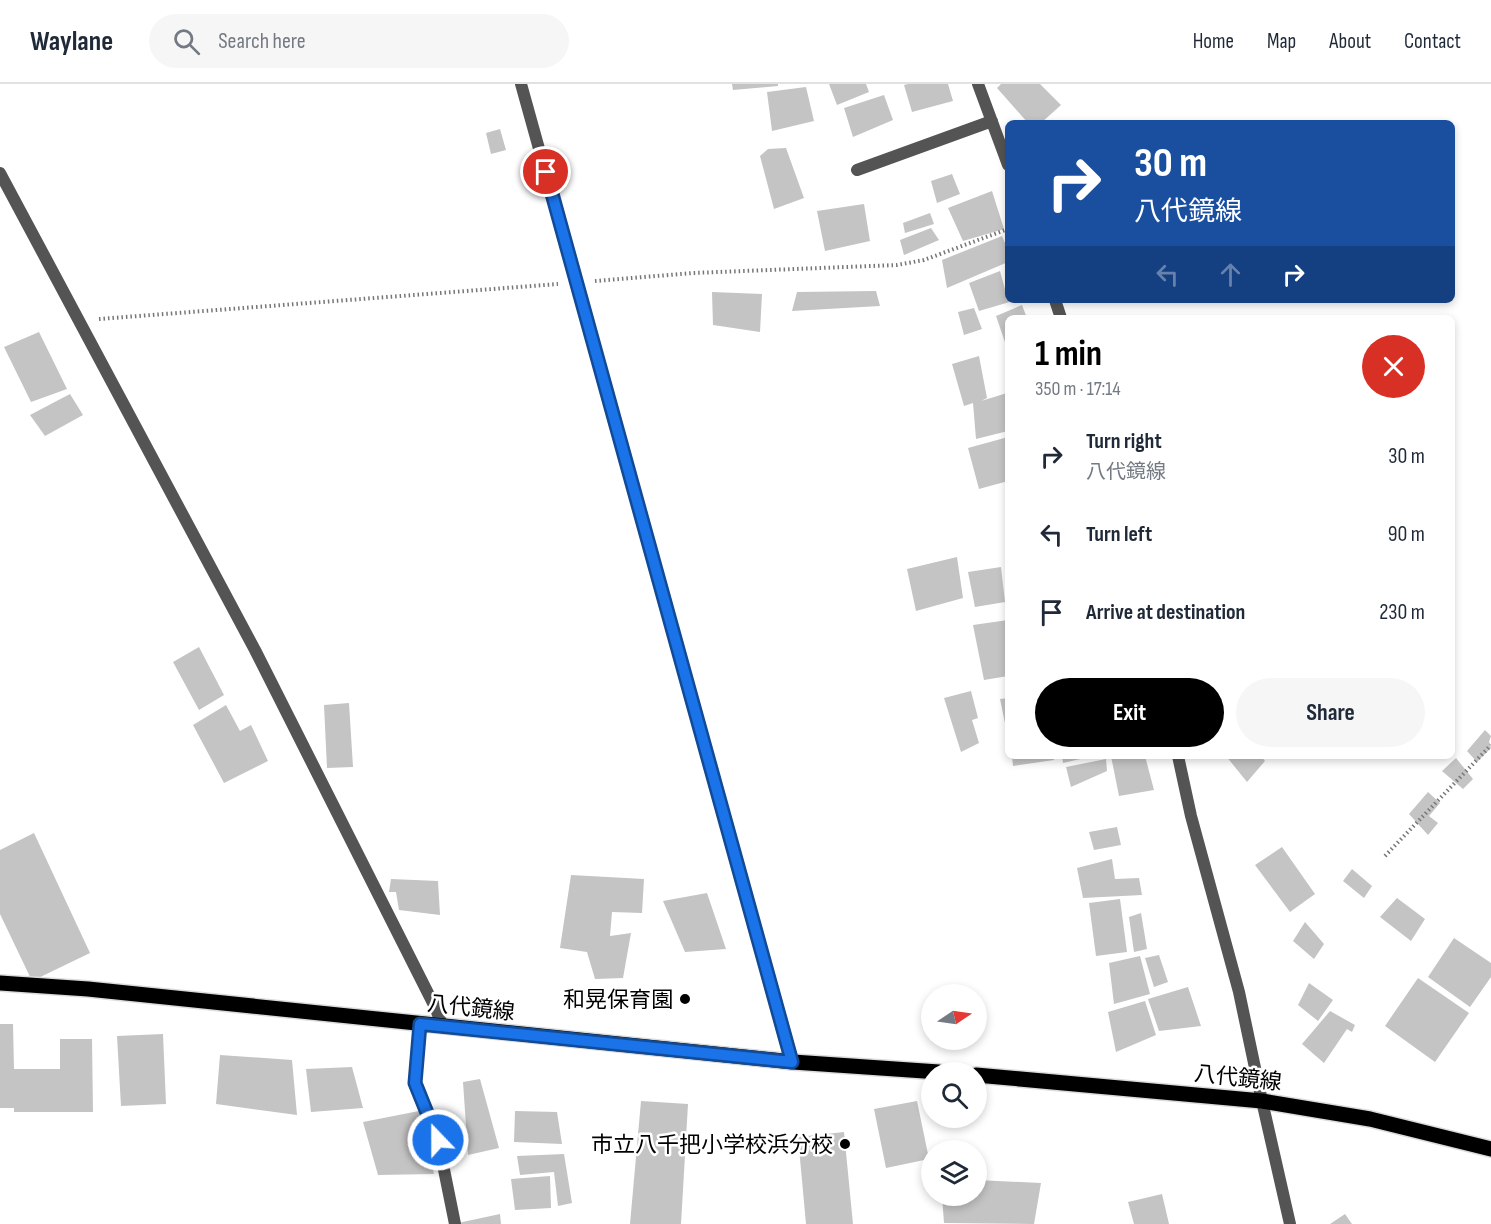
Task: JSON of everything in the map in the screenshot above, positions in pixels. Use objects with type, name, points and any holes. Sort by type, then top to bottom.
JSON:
[{"type":"main road","name":"八代鏡線","points":[[0,983],[88,988],[792,1062],[921,1071]]},
{"type":"main road","name":"八代鏡線","points":[[987,1076],[1262,1101],[1370,1119],[1491,1149]]},
{"type":"street","points":[[521,84],[792,1062]]},
{"type":"street","points":[[978,84],[1005,157]]},
{"type":"street","points":[[857,170],[992,121]]},
{"type":"street","points":[[0,173],[255,650],[435,1006],[443,1027]]},
{"type":"street","points":[[1179,759],[1191,816],[1239,992],[1290,1224]]},
{"type":"street","points":[[420,1024],[415,1083],[438,1140],[455,1224]]},
{"type":"path","points":[[80,321],[693,273],[897,265],[924,260],[1005,230]]},
{"type":"path","points":[[1385,856],[1491,745]]},
{"type":"building","points":[[732,84],[778,84],[778,86],[733,90]]},
{"type":"building","points":[[829,84],[866,84],[869,92],[837,105]]},
{"type":"building","points":[[948,84],[953,101],[912,112],[904,85]]},
{"type":"building","points":[[1001,84],[1040,84],[1061,105],[1044,120],[1025,120],[997,88]]},
{"type":"building","points":[[806,87],[814,121],[772,131],[767,92]]},
{"type":"building","points":[[884,95],[893,120],[853,137],[844,108]]},
{"type":"building","points":[[500,129],[506,150],[491,154],[486,133]]},
{"type":"building","points":[[786,148],[804,198],[774,209],[760,156],[768,149]]},
{"type":"building","points":[[952,174],[960,194],[937,203],[931,181]]},
{"type":"building","points":[[992,191],[1004,229],[963,241],[948,208]]},
{"type":"building","points":[[864,204],[870,241],[825,251],[817,211]]},
{"type":"building","points":[[930,213],[934,224],[905,233],[903,223]]},
{"type":"building","points":[[931,228],[939,240],[904,255],[900,240]]},
{"type":"building","points":[[1002,236],[1005,243],[1005,263],[947,288],[942,260]]},
{"type":"building","points":[[1000,271],[1006,303],[979,311],[969,283]]},
{"type":"building","points":[[876,291],[880,306],[792,311],[797,292]]},
{"type":"building","points":[[712,292],[762,294],[760,332],[713,325]]},
{"type":"building","points":[[1022,305],[1026,315],[1005,315],[1005,342],[996,316]]},
{"type":"building","points":[[974,308],[982,329],[964,335],[958,312]]},
{"type":"building","points":[[39,332],[67,389],[31,402],[4,347]]},
{"type":"building","points":[[979,356],[987,398],[981,401],[1005,394],[1005,432],[976,439],[973,403],[964,406],[952,364]]},
{"type":"building","points":[[70,394],[83,415],[45,436],[30,415]]},
{"type":"building","points":[[1005,438],[1005,482],[979,489],[968,448]]},
{"type":"building","points":[[957,557],[963,598],[916,611],[907,569]]},
{"type":"building","points":[[1001,567],[1005,602],[975,607],[968,572]]},
{"type":"building","points":[[1005,620],[1005,676],[984,680],[973,625]]},
{"type":"building","points":[[199,647],[224,695],[199,710],[173,662]]},
{"type":"building","points":[[971,691],[978,718],[972,720],[979,743],[961,752],[944,698]]},
{"type":"building","points":[[1005,698],[1005,723],[1000,699]]},
{"type":"building","points":[[349,703],[353,767],[327,768],[324,705]]},
{"type":"building","points":[[226,705],[240,731],[251,725],[268,761],[224,783],[193,725]]},
{"type":"building","points":[[1485,730],[1491,736],[1489,742],[1491,748],[1477,762],[1467,751]]},
{"type":"building","points":[[1012,759],[1054,760],[1013,766]]},
{"type":"building","points":[[1062,759],[1080,759],[1063,763]]},
{"type":"building","points":[[1106,759],[1107,771],[1071,787],[1066,767]]},
{"type":"building","points":[[1112,759],[1146,759],[1154,790],[1119,796]]},
{"type":"building","points":[[1228,759],[1263,759],[1265,761],[1247,782]]},
{"type":"building","points":[[1455,759],[1473,779],[1463,789],[1442,771]]},
{"type":"building","points":[[1428,792],[1440,803],[1429,816],[1438,823],[1428,835],[1409,814]]},
{"type":"building","points":[[1117,827],[1121,845],[1094,850],[1089,832]]},
{"type":"building","points":[[34,833],[90,953],[32,981],[0,914],[0,850]]},
{"type":"building","points":[[1282,847],[1315,894],[1290,912],[1255,865]]},
{"type":"building","points":[[1112,859],[1115,879],[1139,878],[1142,895],[1083,898],[1077,868]]},
{"type":"building","points":[[1352,869],[1372,886],[1364,898],[1343,881]]},
{"type":"building","points":[[571,875],[644,879],[642,913],[612,912],[610,936],[631,933],[623,978],[595,979],[587,952],[560,948]]},
{"type":"building","points":[[391,879],[438,881],[440,915],[399,910],[396,892],[389,892]]},
{"type":"building","points":[[707,893],[726,949],[685,952],[663,901]]},
{"type":"building","points":[[1397,898],[1425,919],[1411,941],[1380,917]]},
{"type":"building","points":[[1120,899],[1127,952],[1096,956],[1089,903]]},
{"type":"building","points":[[1141,913],[1147,949],[1134,952],[1129,917]]},
{"type":"building","points":[[1305,922],[1324,944],[1314,959],[1293,941]]},
{"type":"building","points":[[1454,938],[1491,963],[1491,977],[1470,1007],[1428,977]]},
{"type":"building","points":[[1159,955],[1168,982],[1154,987],[1145,958]]},
{"type":"building","points":[[1140,956],[1150,994],[1114,1004],[1109,963]]},
{"type":"building","points":[[1418,978],[1469,1013],[1435,1062],[1385,1026]]},
{"type":"building","points":[[1309,983],[1333,1000],[1318,1021],[1298,1005]]},
{"type":"building","points":[[1188,987],[1201,1026],[1159,1031],[1148,999]]},
{"type":"building","points":[[1145,1001],[1156,1035],[1116,1052],[1108,1012]]},
{"type":"building","points":[[1330,1011],[1355,1025],[1352,1032],[1347,1029],[1324,1063],[1302,1044]]},
{"type":"building","points":[[0,1024],[13,1024],[14,1069],[60,1069],[60,1039],[92,1039],[93,1112],[14,1112],[14,1108],[0,1108]]},
{"type":"building","points":[[163,1034],[166,1104],[121,1106],[117,1036]]},
{"type":"building","points":[[220,1055],[292,1060],[297,1115],[216,1104]]},
{"type":"building","points":[[352,1067],[363,1108],[311,1112],[306,1069]]},
{"type":"building","points":[[480,1079],[499,1148],[468,1155],[463,1082]]},
{"type":"building","points":[[641,1101],[688,1104],[681,1224],[630,1224]]},
{"type":"building","points":[[917,1101],[925,1140],[921,1140],[921,1161],[886,1168],[874,1109]]},
{"type":"building","points":[[419,1111],[434,1174],[378,1175],[363,1122]]},
{"type":"building","points":[[515,1111],[557,1112],[562,1144],[514,1142]]},
{"type":"building","points":[[844,1132],[853,1224],[806,1224],[798,1137]]},
{"type":"building","points":[[564,1154],[572,1203],[558,1206],[554,1172],[520,1175],[517,1156]]},
{"type":"building","points":[[550,1176],[551,1208],[515,1210],[511,1179]]},
{"type":"building","points":[[987,1181],[1041,1183],[1034,1224],[944,1223],[943,1206],[987,1206]]},
{"type":"building","points":[[1162,1194],[1169,1224],[1134,1224],[1128,1202]]},
{"type":"building","points":[[500,1214],[501,1224],[458,1224],[458,1223]]},
{"type":"building","points":[[1345,1214],[1352,1224],[1330,1224]]},
{"type":"place","name":"和晃保育園","points":[[685,999]]},
{"type":"place","name":"市立八千把小学校浜分校","points":[[845,1144]]},
{"type":"route","points":[[438,1140],[415,1083],[420,1024],[792,1062],[546,172]]}]
